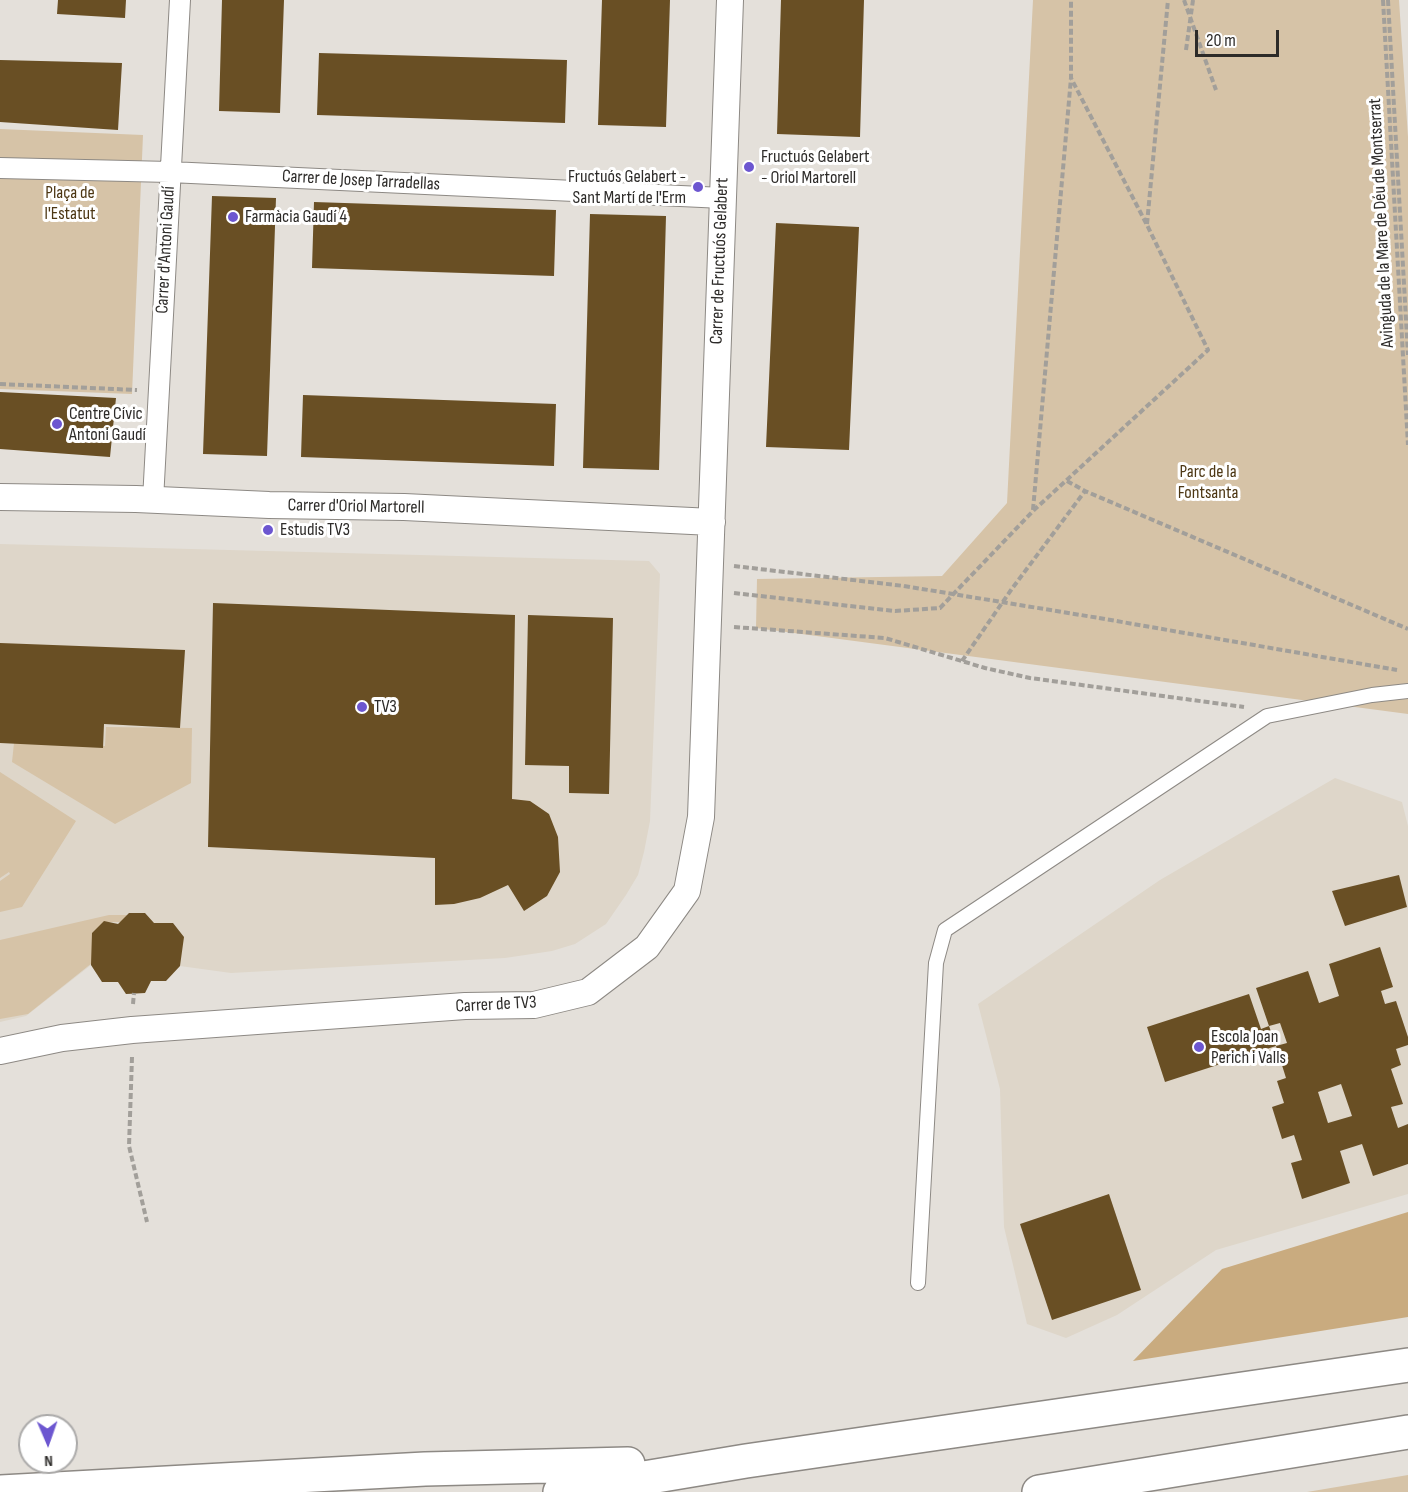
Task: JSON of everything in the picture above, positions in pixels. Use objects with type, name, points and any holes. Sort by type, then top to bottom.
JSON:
[{"type":"highway","points":[[560,1492],[746,1461],[1408,1365]]},
{"type":"highway","points":[[1039,1492],[1408,1432]]},
{"type":"highway","points":[[1,1492],[425,1468],[746,1461]]},
{"type":"street","name":"Carrer d'Antoni Gaudí","points":[[153,500],[180,0]]},
{"type":"street","name":"Carrer de Fructuós Gelabert","points":[[712,522],[730,0]]},
{"type":"street","name":"Carrer de Josep Tarradellas","points":[[0,168],[170,172],[723,198]]},
{"type":"street","name":"Carrer d'Oriol Martorell","points":[[0,497],[416,508],[712,522]]},
{"type":"street","name":"Carrer de TV3","points":[[0,1051],[62,1038],[132,1030],[465,1006],[534,1005],[588,992],[647,947],[687,891],[701,817],[712,522]]},
{"type":"lane","points":[[918,1283],[936,963],[945,930],[1267,716],[1372,695],[1408,691]]},
{"type":"path","points":[[1033,511],[1071,78],[1071,0]]},
{"type":"path","points":[[1147,225],[1168,0]]},
{"type":"path","points":[[1184,0],[1216,90]]},
{"type":"path","points":[[1186,50],[1193,0]]},
{"type":"path","name":"Avinguda de la Mare de Déu de Montserrat","points":[[1383,0],[1408,445]]},
{"type":"path","points":[[1388,0],[1408,355]]},
{"type":"path","points":[[709,590],[895,611],[940,608],[1033,511],[1208,350],[1071,78]]},
{"type":"path","points":[[0,384],[158,391]]},
{"type":"path","points":[[1066,481],[1408,629]]},
{"type":"path","points":[[962,661],[1011,590],[1085,491]]},
{"type":"path","points":[[710,563],[904,585],[1408,672]]},
{"type":"path","points":[[708,624],[885,638],[1030,678],[1245,707],[1267,716]]},
{"type":"path","points":[[134,993],[129,1146],[147,1222]]},
{"type":"shaded area","points":[[0,544],[649,561],[660,574],[650,821],[638,875],[606,924],[575,944],[552,951],[505,958],[231,973],[180,966],[166,981],[151,981],[145,993],[126,994],[118,982],[102,982],[91,965],[26,1016],[0,1022]]},
{"type":"shaded area","name":"Escola Joan Perich i Valls","points":[[1335,778],[1402,802],[1408,826],[1408,1194],[1216,1250],[1117,1315],[1066,1338],[1027,1324],[1004,1227],[1000,1089],[978,1004],[1160,880]]},
{"type":"shaded area","points":[[1408,1212],[1408,1317],[1133,1361],[1222,1269]]},
{"type":"green space","name":"Parc de la Fontsanta","points":[[1033,0],[1399,0],[1408,137],[1408,714],[756,628],[757,579],[942,576],[1007,503]]},
{"type":"green space","name":"Plaça de l'Estatut","points":[[0,129],[143,135],[132,394],[0,389]]},
{"type":"green space","points":[[106,727],[192,728],[191,783],[115,824],[12,762],[14,743],[105,746]]},
{"type":"green space","points":[[0,772],[76,821],[22,907],[0,912],[0,881],[10,874],[9,872],[0,878]]},
{"type":"green space","points":[[109,915],[129,915],[122,922],[106,922],[92,963],[28,1014],[0,1019],[0,940]]},
{"type":"green space","points":[[1408,1475],[1408,1492],[1307,1492]]},
{"type":"building","points":[[58,0],[126,0],[125,18],[57,14]]},
{"type":"building","points":[[222,0],[284,0],[280,113],[219,111]]},
{"type":"building","points":[[602,0],[670,0],[666,127],[598,125]]},
{"type":"building","points":[[781,0],[864,0],[860,137],[777,134]]},
{"type":"building","points":[[319,53],[567,60],[565,123],[317,115]]},
{"type":"building","points":[[0,60],[122,63],[118,130],[0,122]]},
{"type":"building","points":[[212,196],[276,198],[267,456],[203,454]]},
{"type":"building","points":[[314,202],[556,210],[554,276],[312,268]]},
{"type":"building","points":[[590,214],[666,216],[659,470],[583,468]]},
{"type":"building","points":[[776,223],[859,227],[849,450],[766,447]]},
{"type":"building","name":"Centre Cívic Antoni Gaudí","points":[[0,392],[116,398],[110,457],[0,449]]},
{"type":"building","points":[[303,395],[556,404],[554,466],[301,457]]},
{"type":"building","name":"TV3","points":[[213,603],[515,615],[512,799],[530,801],[549,814],[558,837],[560,872],[547,896],[524,911],[508,885],[480,898],[454,904],[435,905],[435,858],[208,847]]},
{"type":"building","points":[[528,615],[613,618],[609,794],[569,793],[569,766],[525,765]]},
{"type":"building","points":[[0,643],[185,650],[180,728],[104,724],[103,748],[0,743]]},
{"type":"building","points":[[1399,875],[1407,907],[1345,926],[1332,891]]},
{"type":"building","points":[[129,913],[145,913],[154,923],[173,923],[184,937],[180,966],[166,981],[151,981],[145,993],[126,994],[118,982],[102,982],[91,965],[92,933],[104,921],[118,924]]},
{"type":"building","points":[[1380,947],[1393,987],[1381,991],[1385,1004],[1396,1001],[1408,1037],[1408,1045],[1396,1049],[1401,1065],[1391,1069],[1403,1104],[1391,1107],[1398,1128],[1408,1124],[1408,1164],[1373,1176],[1362,1144],[1340,1151],[1350,1183],[1302,1199],[1291,1163],[1302,1160],[1294,1135],[1282,1139],[1272,1107],[1284,1103],[1277,1081],[1286,1078],[1276,1046],[1287,1043],[1280,1023],[1269,1026],[1256,988],[1308,971],[1319,1003],[1339,996],[1329,964]],"holes":[[[1341,1084],[1352,1116],[1328,1123],[1318,1092]]]},
{"type":"building","points":[[1249,994],[1261,1029],[1269,1026],[1276,1046],[1165,1082],[1147,1027]]},
{"type":"building","points":[[1109,1194],[1141,1290],[1052,1320],[1020,1224]]},
{"type":"place","name":"Fructuós Gelabert - Oriol Martorell","points":[[749,167]]},
{"type":"place","name":"Fructuós Gelabert - Sant Martí de l'Erm","points":[[698,187]]},
{"type":"place","name":"Farmàcia Gaudí 4","points":[[233,217]]},
{"type":"place","name":"Centre Cívic Antoni Gaudí","points":[[57,424]]},
{"type":"place","name":"Estudis TV3","points":[[268,530]]},
{"type":"place","name":"TV3","points":[[362,707]]},
{"type":"place","name":"Escola Joan Perich i Valls","points":[[1199,1047]]}]
